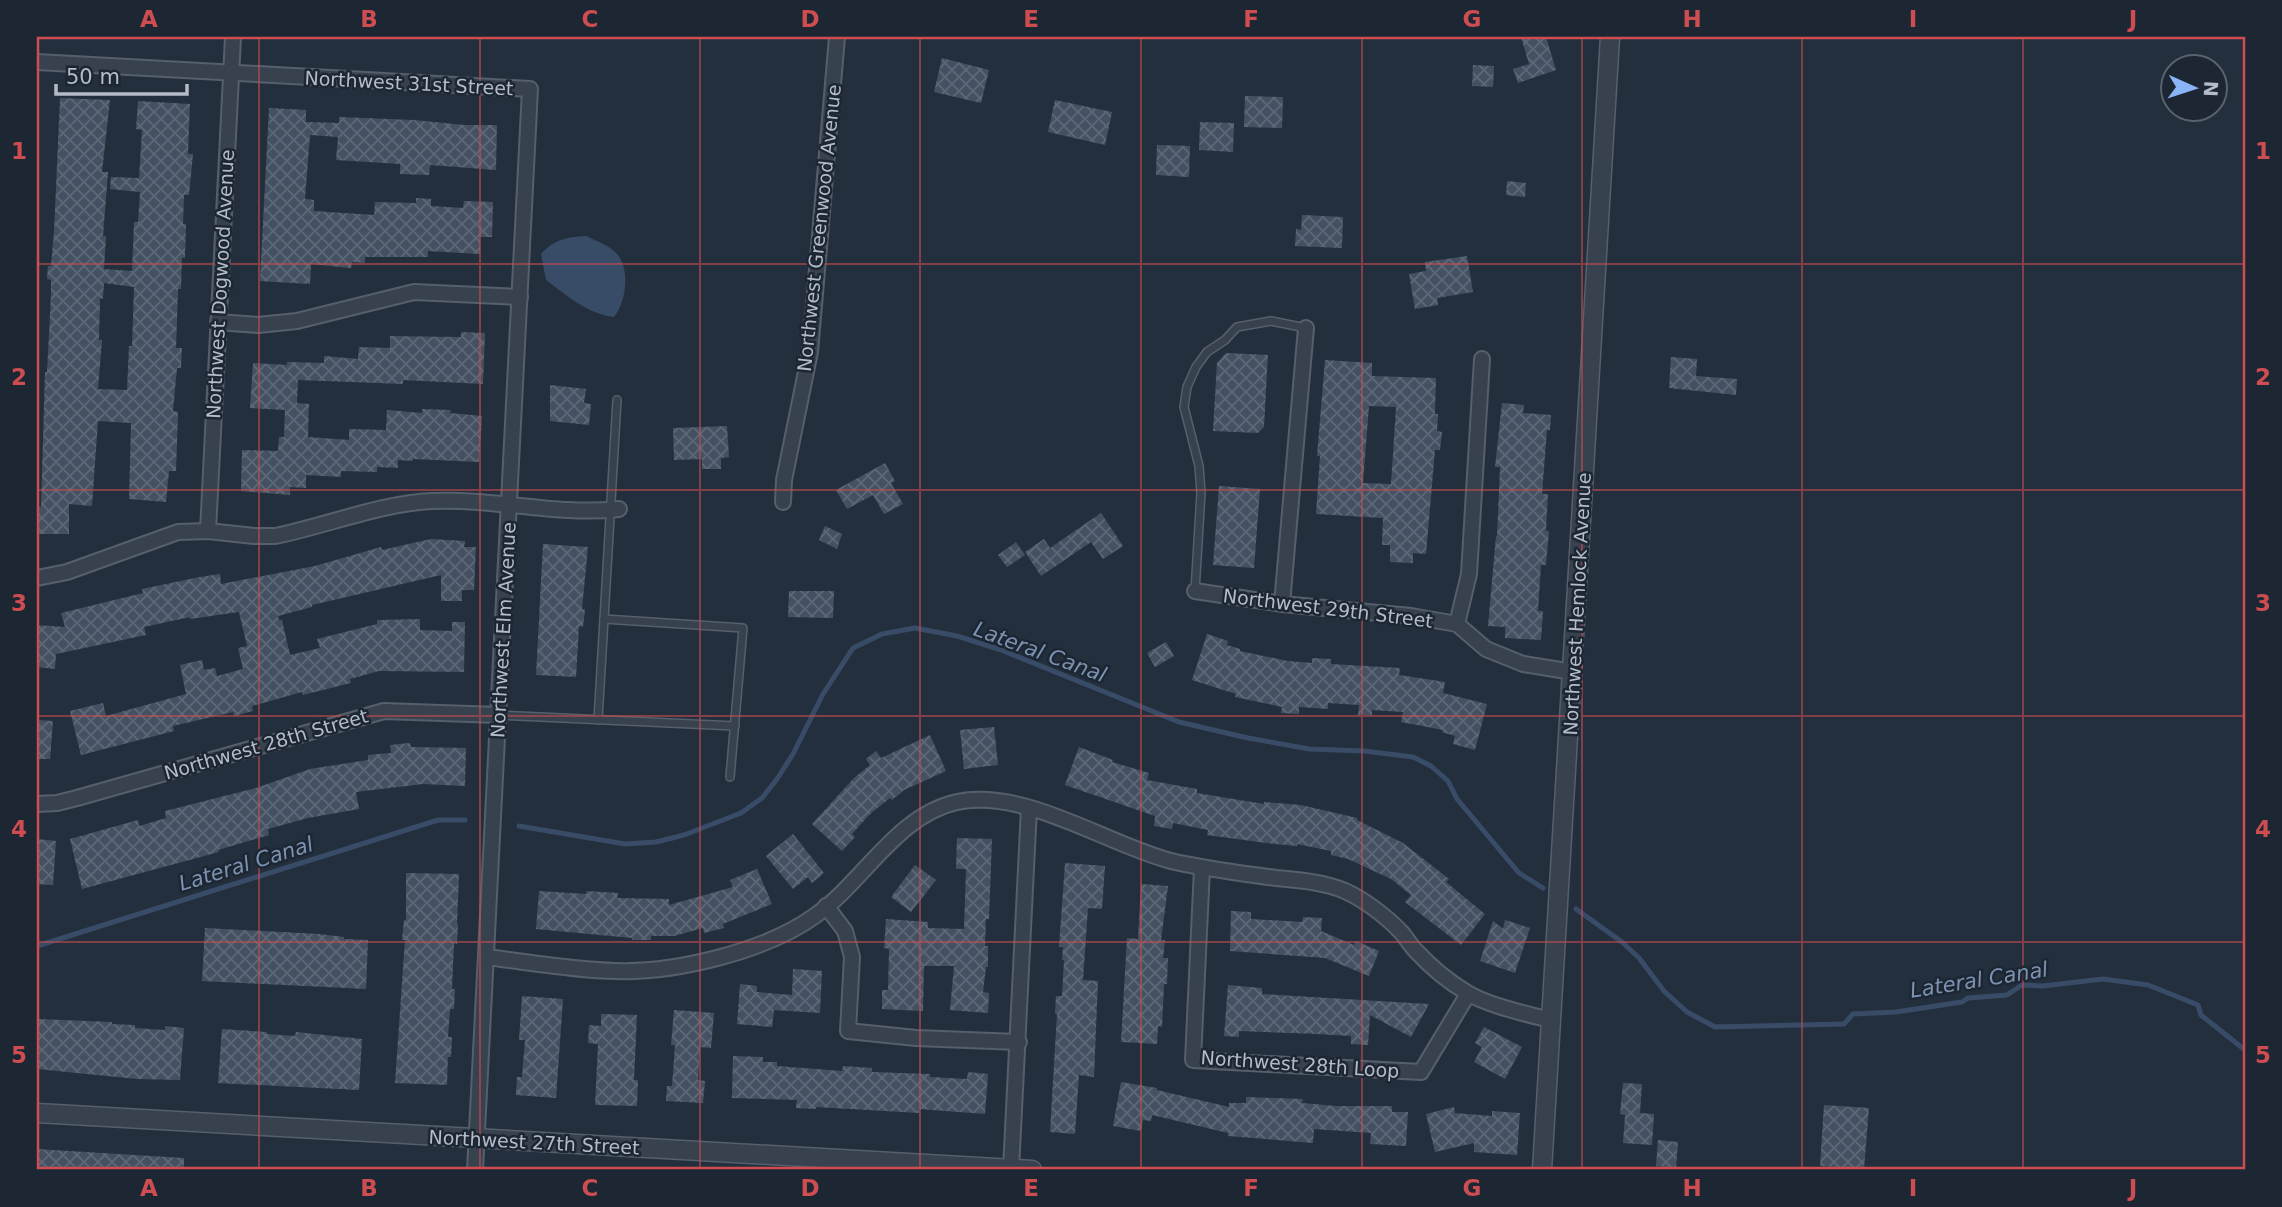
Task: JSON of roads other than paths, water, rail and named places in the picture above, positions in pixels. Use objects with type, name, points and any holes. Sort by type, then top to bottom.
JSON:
[{"type":"street","name":"Northwest Dogwood Avenue","points":[[208,531],[233,37]]},
{"type":"street","name":"Northwest Greenwood Avenue","points":[[783,502],[784,480],[810,352],[837,37]]},
{"type":"street","name":"Northwest Hemlock Avenue","points":[[1542,1170],[1610,37]]},
{"type":"street","name":"Northwest 31st Street","points":[[37,62],[530,89]]},
{"type":"street","name":"Northwest Elm Avenue","points":[[475,1170],[530,89]]},
{"type":"street","points":[[218,322],[258,326],[297,321],[414,292],[520,297]]},
{"type":"street","points":[[1282,604],[1306,327]]},
{"type":"street","points":[[1457,624],[1469,574],[1482,359]]},
{"type":"street","points":[[37,578],[67,572],[178,532],[208,531],[275,536],[404,504],[430,501],[615,509]]},
{"type":"street","name":"Northwest 29th Street","points":[[1195,592],[1282,604],[1411,616],[1457,624],[1486,649],[1523,664],[1573,672]]},
{"type":"street","name":"Northwest 28th Street","points":[[37,804],[67,800],[384,711],[498,715]]},
{"type":"street","points":[[486,957],[615,971],[670,967],[723,957],[779,936],[816,915],[924,815],[957,802],[993,800],[1029,808],[1166,859],[1202,868],[1309,882],[1344,891],[1377,911],[1401,932],[1417,952],[1468,994],[1550,1020]]},
{"type":"street","points":[[1011,1170],[1029,808]]},
{"type":"street","name":"Northwest 28th Loop","points":[[1202,868],[1193,1060],[1422,1072],[1468,994]]},
{"type":"street","points":[[826,906],[845,932],[852,957],[848,1031],[916,1038],[1018,1042]]},
{"type":"street","name":"Northwest 27th Street","points":[[37,1113],[1032,1170]]},
{"type":"lane","points":[[1195,592],[1202,494],[1199,466],[1184,407],[1186,387],[1207,352],[1225,340],[1237,327],[1272,321],[1306,327]]},
{"type":"lane","points":[[598,720],[604,619],[615,509],[617,400]]},
{"type":"lane","points":[[604,619],[743,628],[730,777]]},
{"type":"lane","points":[[498,715],[735,726]]},
{"type":"water","points":[[586,236],[613,250],[624,267],[624,294],[614,317],[587,308],[546,280],[541,254],[562,240]]},
{"type":"waterway","name":"Lateral Canal","points":[[519,826],[625,844],[656,842],[684,835],[741,813],[762,798],[777,779],[793,754],[823,694],[853,648],[882,634],[915,628],[957,636],[1001,650],[1179,722],[1309,749],[1364,751],[1413,757],[1431,766],[1448,781],[1457,799],[1519,873],[1543,888]]},
{"type":"waterway","name":"Lateral Canal","points":[[37,946],[438,820],[465,820]]},
{"type":"waterway","name":"Lateral Canal","points":[[1576,909],[1622,942],[1639,958],[1664,991],[1687,1012],[1715,1027],[1844,1024],[1853,1014],[1896,1012],[1962,1002],[1968,998],[2007,995],[2022,985],[2043,986],[2103,979],[2148,985],[2198,1005],[2201,1015],[2245,1050]]}]
